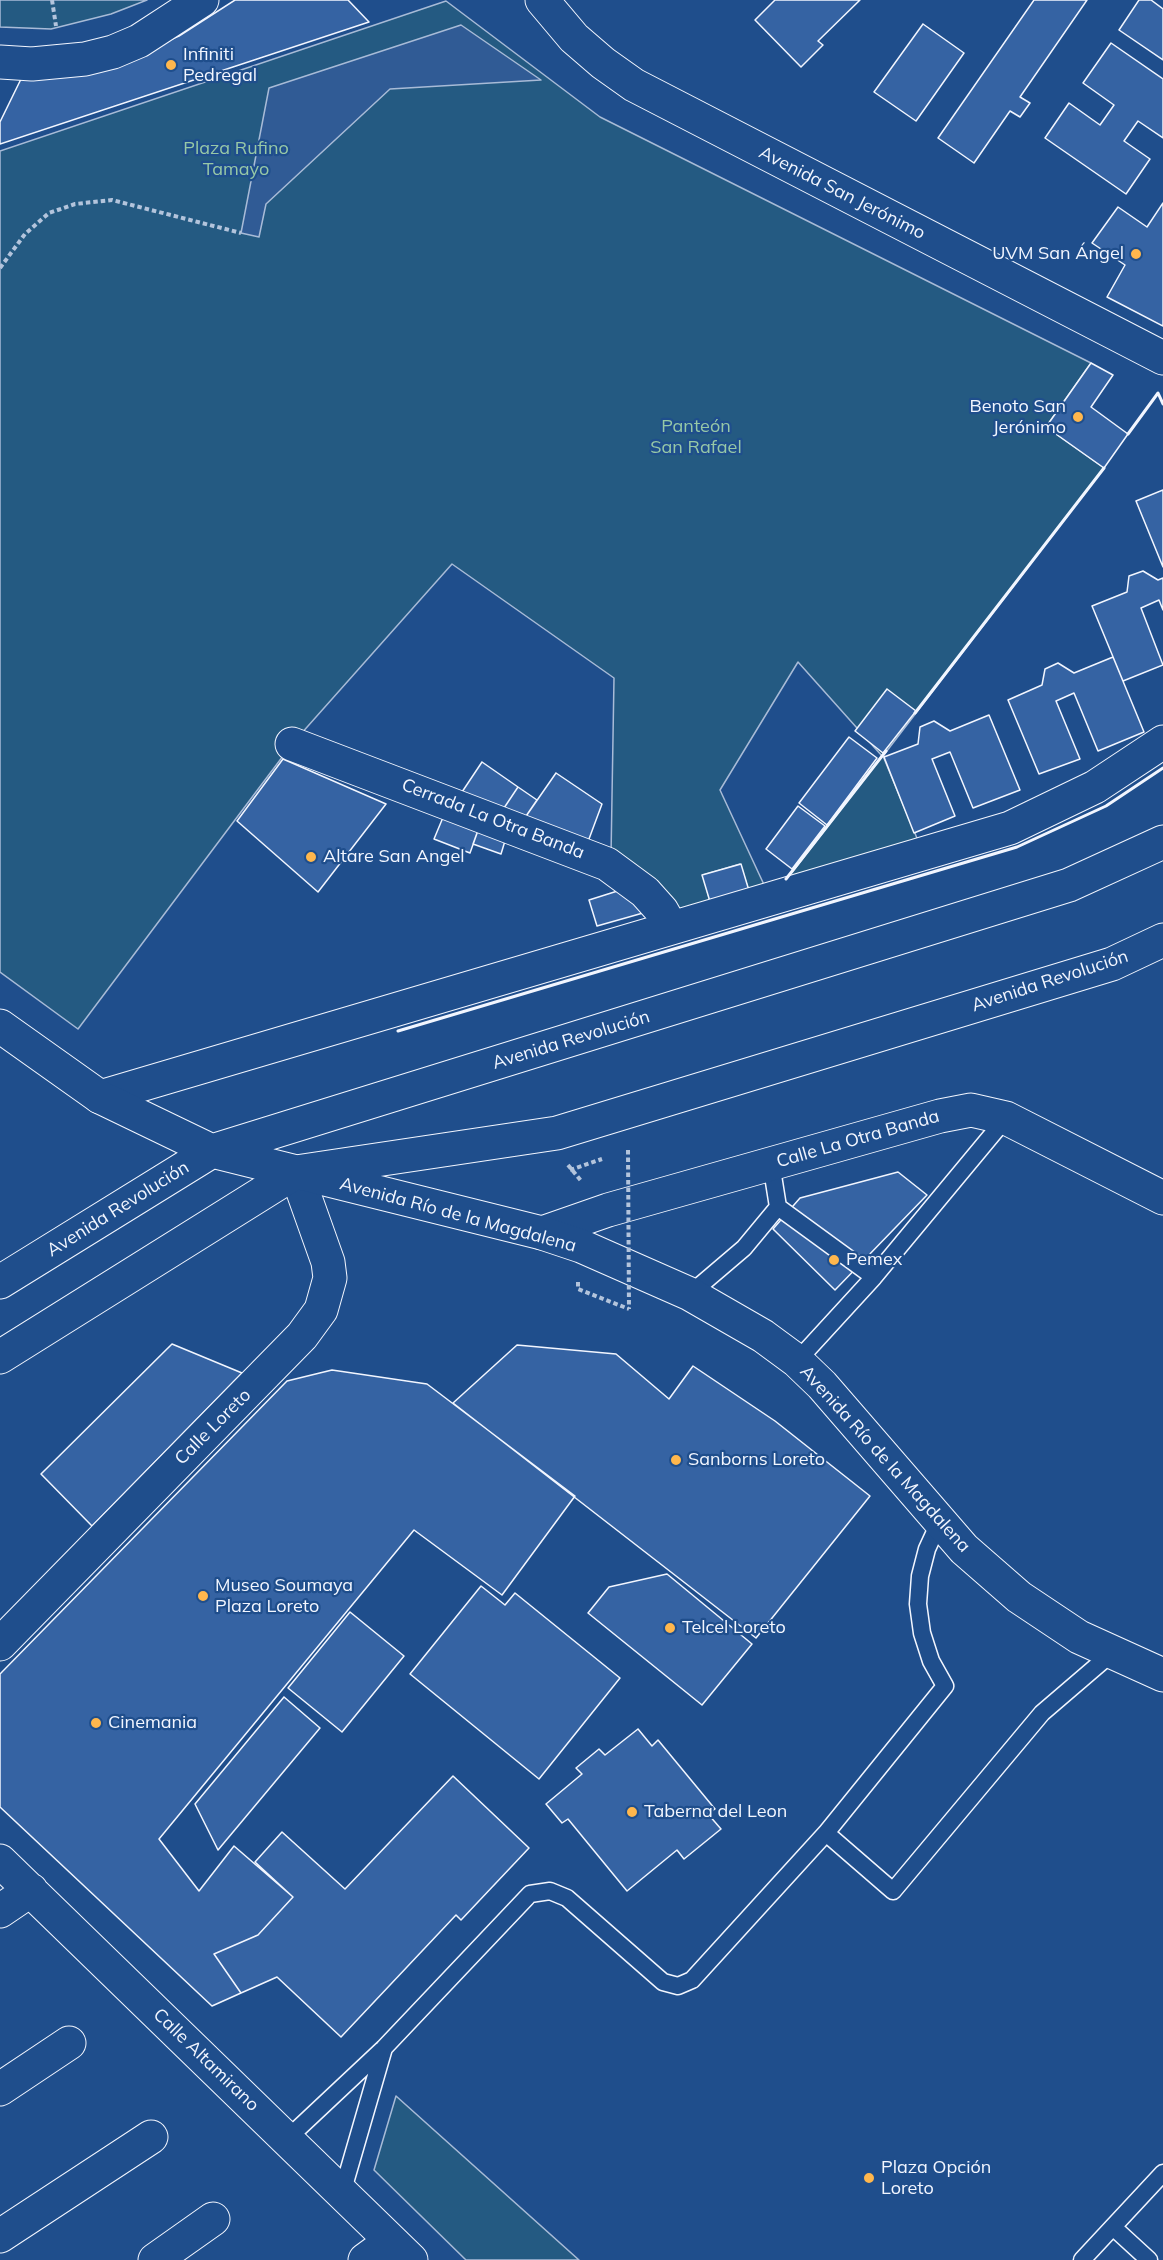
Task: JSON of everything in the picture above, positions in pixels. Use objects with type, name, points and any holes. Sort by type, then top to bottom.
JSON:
[{"type":"main road","points":[[0,62],[32,64],[85,59],[113,52],[139,41],[202,0]]},
{"type":"main road","name":"Avenida San Jerónimo","points":[[542,0],[574,38],[634,85],[1163,358]]},
{"type":"main road","points":[[100,1097],[1010,828],[1095,788],[1163,742]]},
{"type":"main road","name":"Cerrada La Otra Banda","points":[[292,744],[607,864],[645,892],[662,911],[671,927]]},
{"type":"main road","name":"Avenida Revolución","points":[[0,1282],[212,1151],[1069,885],[1163,842]]},
{"type":"main road","name":"Avenida Revolución","points":[[0,1357],[296,1172],[556,1133],[1112,964],[1163,940]]},
{"type":"main road","name":"Avenida Río de la Magdalena","points":[[0,1026],[100,1097],[212,1151],[542,1233],[581,1246],[690,1294],[763,1336],[797,1360],[822,1385],[964,1549],[1019,1597],[1069,1631],[1163,1675]]},
{"type":"main road","name":"Calle La Otra Banda","points":[[542,1233],[608,1210],[771,1163],[940,1116],[971,1110],[1006,1118],[1163,1198]]},
{"type":"main road","name":"Calle Loreto","points":[[0,1644],[302,1336],[321,1310],[330,1278],[328,1262],[296,1172]]},
{"type":"main road","name":"Calle Altamirano","points":[[0,1861],[401,2251]]},
{"type":"main road","points":[[0,1911],[31,1890]]},
{"type":"main road","points":[[0,2089],[69,2043]]},
{"type":"main road","points":[[0,2236],[151,2136]]},
{"type":"main road","points":[[155,2260],[213,2219]]},
{"type":"main road","points":[[365,2260],[401,2251]]},
{"type":"lane","points":[[797,1360],[874,1277],[1006,1118]]},
{"type":"lane","points":[[771,1163],[778,1207],[874,1277]]},
{"type":"lane","points":[[690,1294],[744,1248],[778,1207]]},
{"type":"lane","points":[[287,2139],[384,2048],[530,1894],[540,1891],[559,1893],[663,1982],[678,1986],[692,1980],[826,1833],[945,1686],[931,1660],[922,1633],[918,1604],[920,1576],[927,1549],[939,1522]]},
{"type":"lane","points":[[826,1833],[893,1891],[1042,1713],[1112,1653]]},
{"type":"lane","points":[[342,2193],[384,2048]]},
{"type":"lane","points":[[1082,2260],[1163,2173]]},
{"type":"lane","points":[[1113,2227],[1149,2260]]},
{"type":"path","points":[[0,268],[25,234],[49,213],[75,204],[112,200],[241,233]]},
{"type":"path","points":[[556,1133],[570,1170],[608,1210]]},
{"type":"path","points":[[578,1289],[629,1309],[628,1150]]},
{"type":"green space","points":[[0,0],[147,0],[111,14],[51,29],[0,27]]},
{"type":"green space","name":"Panteón San Rafael","points":[[446,1],[600,117],[1091,363],[1046,427],[1104,468],[883,756],[919,843],[783,884],[882,756],[798,662],[720,790],[766,889],[750,894],[740,864],[703,875],[711,905],[678,915],[611,856],[614,678],[452,564],[292,744],[78,1029],[0,972],[0,151]]},
{"type":"green space","points":[[396,2096],[579,2260],[466,2260],[374,2170]]},
{"type":"shaded area","points":[[461,25],[541,80],[390,89],[266,204],[259,237],[241,233],[269,88]]},
{"type":"building","name":"Infiniti Pedregal","points":[[235,0],[348,0],[369,22],[0,144],[0,122],[22,77],[130,57],[179,36]]},
{"type":"building","points":[[775,0],[860,0],[818,41],[823,45],[801,67],[755,20]]},
{"type":"building","points":[[1034,0],[1087,0],[1020,97],[1030,103],[1020,117],[1010,111],[974,163],[938,138]]},
{"type":"building","points":[[1139,0],[1151,0],[1163,9],[1163,60],[1119,30]]},
{"type":"building","points":[[923,24],[964,53],[916,121],[874,92]]},
{"type":"building","points":[[1111,43],[1163,79],[1163,138],[1138,121],[1124,141],[1150,159],[1126,194],[1045,138],[1069,103],[1100,125],[1114,105],[1083,83]]},
{"type":"building","name":"UVM San Ángel","points":[[1163,203],[1163,326],[1107,297],[1125,265],[1092,243],[1118,207],[1147,227]]},
{"type":"building","name":"Benoto San Jerónimo","points":[[1091,363],[1113,375],[1091,407],[1128,434],[1104,468],[1046,427]]},
{"type":"building","points":[[1163,490],[1163,567],[1136,501]]},
{"type":"building","points":[[1143,571],[1158,580],[1163,578],[1163,610],[1159,600],[1141,608],[1163,665],[1123,681],[1092,606],[1127,592],[1129,576]]},
{"type":"building","points":[[1113,657],[1144,732],[1098,751],[1074,693],[1056,701],[1080,759],[1039,774],[1008,700],[1042,685],[1045,669],[1058,663],[1074,673]]},
{"type":"building","points":[[887,689],[916,711],[883,753],[855,731]]},
{"type":"building","points":[[989,715],[1020,790],[973,808],[950,752],[932,759],[955,816],[914,833],[884,757],[918,744],[920,727],[934,721],[950,731]]},
{"type":"building","points":[[849,737],[877,758],[827,825],[799,803]]},
{"type":"building","name":"Altare San Angel","points":[[283,759],[386,804],[318,892],[237,821]]},
{"type":"building","points":[[482,762],[518,787],[500,814],[458,798]]},
{"type":"building","points":[[556,773],[602,804],[586,847],[522,822]]},
{"type":"building","points":[[518,787],[537,800],[522,822],[500,814]]},
{"type":"building","points":[[798,806],[825,826],[792,869],[766,849]]},
{"type":"building","points":[[444,815],[481,822],[470,853],[434,839]]},
{"type":"building","points":[[481,822],[508,831],[501,854],[473,844]]},
{"type":"building","points":[[741,864],[750,894],[711,905],[702,875]]},
{"type":"building","points":[[627,888],[643,913],[597,926],[589,900]]},
{"type":"building","name":"Pemex","points":[[898,1172],[927,1195],[835,1290],[773,1229],[800,1198]]},
{"type":"building","points":[[172,1344],[242,1373],[92,1526],[41,1474]]},
{"type":"building","name":"Sanborns Loreto","points":[[517,1345],[616,1354],[669,1399],[693,1366],[775,1421],[870,1496],[756,1638],[453,1403]]},
{"type":"building","points":[[332,1370],[427,1384],[575,1496],[502,1595],[414,1530],[159,1839],[199,1891],[234,1846],[293,1897],[258,1935],[214,1954],[241,1993],[212,2006],[0,1807],[0,1674],[287,1381]]},
{"type":"building","name":"Telcel Loreto","points":[[667,1574],[752,1644],[702,1705],[588,1613],[609,1587]]},
{"type":"building","points":[[481,1586],[505,1605],[515,1593],[620,1678],[539,1779],[410,1674]]},
{"type":"building","points":[[350,1612],[404,1656],[342,1732],[288,1688]]},
{"type":"building","points":[[284,1697],[320,1728],[218,1850],[195,1804]]},
{"type":"building","name":"Taberna del Leon","points":[[638,1729],[652,1746],[658,1740],[715,1809],[708,1814],[721,1829],[684,1859],[677,1850],[627,1891],[568,1819],[562,1823],[546,1804],[582,1774],[576,1768],[599,1749],[605,1755]]},
{"type":"building","points":[[453,1776],[529,1848],[461,1920],[456,1915],[341,2037],[277,1977],[241,1993],[214,1954],[258,1935],[293,1897],[255,1862],[282,1832],[345,1889]]},
{"type":"wall","points":[[1128,434],[1158,393],[1163,404]]},
{"type":"wall","points":[[915,713],[1104,468]]},
{"type":"wall","points":[[786,879],[886,751]]},
{"type":"wall","points":[[398,1031],[1017,847],[1106,806],[1163,768]]},
{"type":"place","name":"Infiniti Pedregal","points":[[171,65]]},
{"type":"place","name":"UVM San Ángel","points":[[1136,254]]},
{"type":"place","name":"Benoto San Jerónimo","points":[[1078,417]]},
{"type":"place","name":"Altare San Angel","points":[[311,857]]},
{"type":"place","name":"Pemex","points":[[834,1260]]},
{"type":"place","name":"Sanborns Loreto","points":[[676,1460]]},
{"type":"place","name":"Museo Soumaya Plaza Loreto","points":[[203,1596]]},
{"type":"place","name":"Telcel Loreto","points":[[670,1628]]},
{"type":"place","name":"Cinemania","points":[[96,1723]]},
{"type":"place","name":"Taberna del Leon","points":[[632,1812]]},
{"type":"place","name":"Plaza Opción Loreto","points":[[869,2178]]},
{"type":"park label","name":"Plaza Rufino Tamayo","points":[[236,159]]}]
